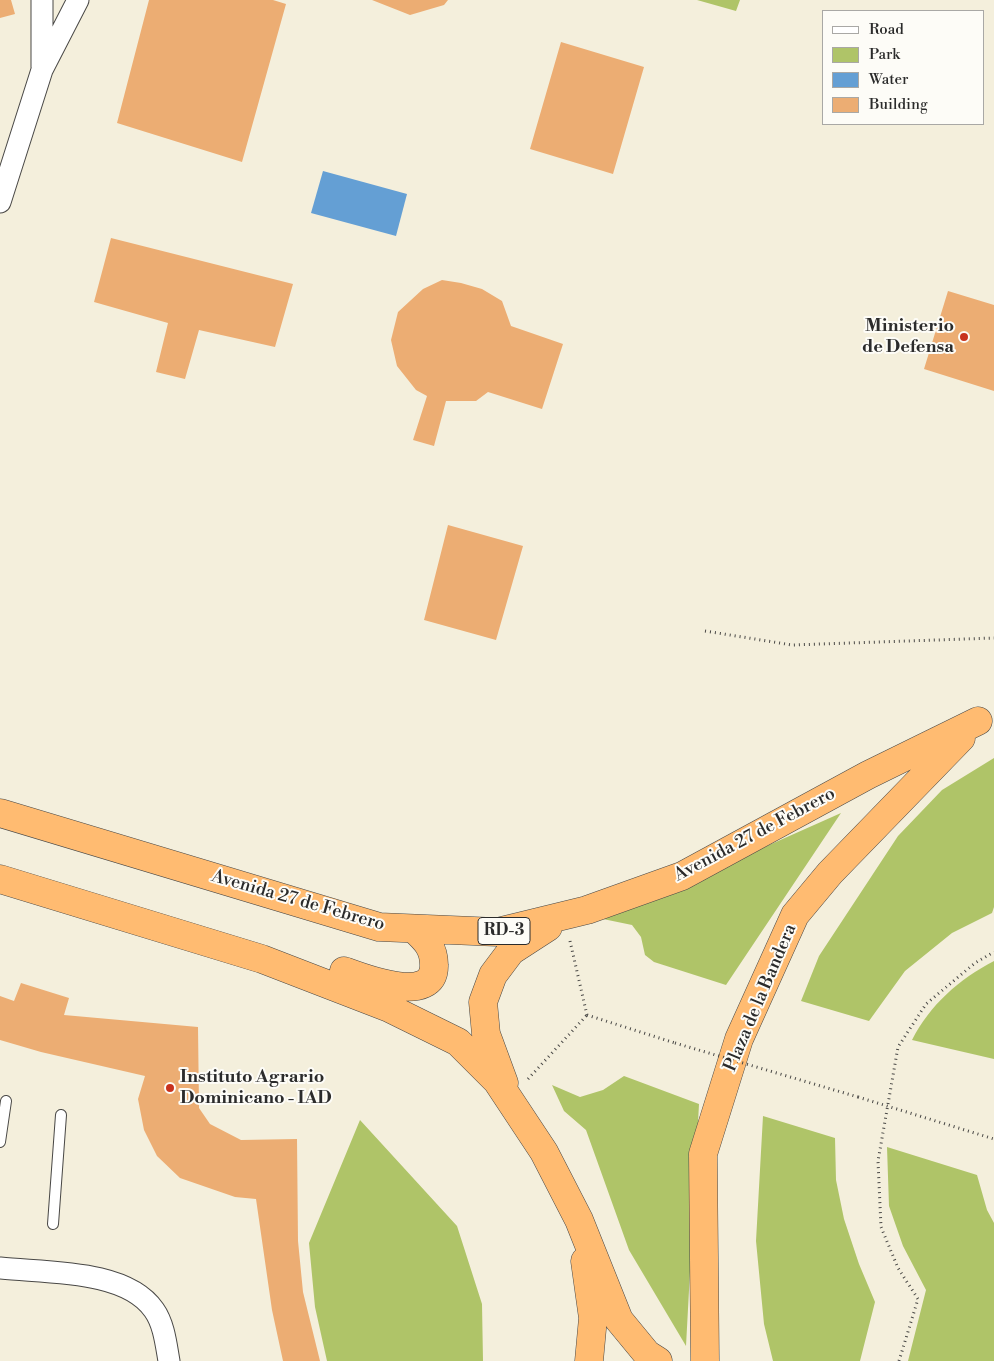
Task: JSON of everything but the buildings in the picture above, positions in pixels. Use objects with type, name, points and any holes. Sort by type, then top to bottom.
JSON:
[{"type":"highway","name":"Avenida 27 de Febrero","points":[[0,813],[379,927],[497,932],[587,910],[682,876],[868,775],[986,718]]},
{"type":"highway","name":"Plaza de la Bandera","points":[[705,1361],[703,1154],[739,1039],[796,915],[830,873],[986,718]]},
{"type":"highway","points":[[0,879],[262,959],[389,1008],[458,1042],[496,1081],[544,1152],[579,1220],[620,1320],[647,1354],[658,1361]]},
{"type":"highway","points":[[509,1100],[486,1034],[483,1002],[493,975],[511,951],[564,916]]},
{"type":"highway","points":[[262,959],[293,956],[378,983],[398,987],[417,986],[428,979],[434,969],[434,956],[428,942],[414,929]]},
{"type":"highway","points":[[579,1220],[593,1318],[589,1361]]},
{"type":"street","points":[[42,0],[42,70]]},
{"type":"street","points":[[0,202],[42,70],[78,0]]},
{"type":"street","points":[[0,1268],[115,1282],[140,1294],[155,1311],[164,1334],[169,1361]]},
{"type":"lane","points":[[0,1142],[6,1101]]},
{"type":"lane","points":[[54,1224],[61,1115]]},
{"type":"path","points":[[705,631],[792,645],[994,638]]},
{"type":"path","points":[[564,916],[587,1015]]},
{"type":"path","points":[[899,1361],[918,1298],[898,1268],[881,1227],[878,1161],[898,1048],[926,1004],[975,964],[994,952]]},
{"type":"path","points":[[587,1015],[994,1139]]},
{"type":"path","points":[[509,1100],[587,1015]]},
{"type":"green space","points":[[697,0],[740,0],[736,11]]},
{"type":"green space","points":[[994,758],[994,907],[992,913],[952,933],[905,971],[869,1021],[801,1001],[819,956],[898,836],[942,790]]},
{"type":"green space","points":[[841,813],[726,985],[654,962],[645,955],[641,937],[632,925],[603,919]]},
{"type":"green space","points":[[994,961],[994,1059],[912,1040],[927,1015],[947,994],[969,976]]},
{"type":"green space","points":[[624,1076],[699,1104],[686,1346],[629,1250],[586,1130],[564,1111],[552,1085],[580,1097],[603,1090]]},
{"type":"green space","points":[[763,1116],[835,1138],[836,1180],[844,1219],[859,1264],[875,1302],[860,1361],[773,1361],[764,1324],[756,1241]]},
{"type":"green space","points":[[360,1120],[457,1226],[482,1304],[483,1361],[327,1361],[315,1307],[309,1243]]},
{"type":"green space","points":[[887,1147],[977,1175],[987,1210],[994,1223],[994,1361],[908,1361],[926,1290],[903,1246],[889,1206]]},
{"type":"water","points":[[323,171],[407,194],[396,236],[311,213]]},
{"type":"place","name":"Ministerio de Defensa","points":[[964,337]]},
{"type":"place","name":"Instituto Agrario Dominicano - IAD","points":[[170,1088]]}]
